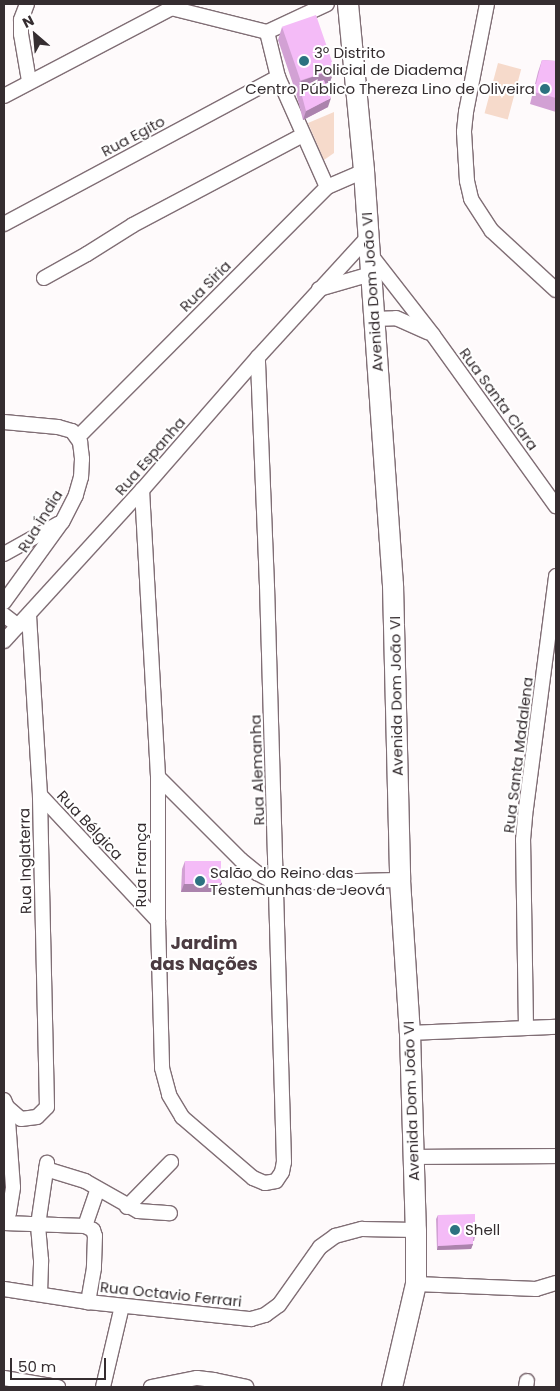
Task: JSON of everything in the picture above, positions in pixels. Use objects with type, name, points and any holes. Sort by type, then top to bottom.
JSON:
[{"type":"street","points":[[27,4],[21,20],[21,34],[30,81]]},
{"type":"street","points":[[4,96],[175,6],[267,32],[327,4]]},
{"type":"street","name":"Avenida Dom João VI","points":[[348,4],[364,171],[393,585],[400,880],[410,1034],[416,1284],[392,1387]]},
{"type":"street","points":[[487,4],[464,125],[467,181],[471,199],[492,232],[556,290]]},
{"type":"street","points":[[267,32],[278,77],[328,187]]},
{"type":"street","name":"Rua Egito","points":[[4,224],[278,77]]},
{"type":"street","points":[[44,278],[133,225],[303,135]]},
{"type":"street","name":"Rua Siria","points":[[78,437],[328,187],[364,171]]},
{"type":"street","points":[[318,289],[370,255]]},
{"type":"street","name":"Rua Espanha","points":[[4,641],[142,490],[318,289],[370,255]]},
{"type":"street","name":"Rua Santa Clara","points":[[370,255],[433,335],[556,506]]},
{"type":"street","points":[[396,318],[399,310],[400,294]]},
{"type":"street","name":"Rua Santa Clara","points":[[373,319],[396,318],[433,335]]},
{"type":"street","name":"Rua Alemanha","points":[[258,357],[284,1162],[282,1172],[276,1181]]},
{"type":"street","points":[[4,422],[58,427],[72,431],[78,437]]},
{"type":"street","name":"Rua Índia","points":[[4,602],[62,522],[76,495],[81,477],[82,459],[78,437]]},
{"type":"street","name":"Rua França","points":[[142,490],[158,777],[158,921],[162,1068],[169,1095],[182,1117],[253,1178],[265,1183],[276,1181]]},
{"type":"street","points":[[4,554],[62,522]]},
{"type":"street","name":"Rua Santa Madalena","points":[[526,1028],[524,832],[556,576]]},
{"type":"street","name":"Rua Inglaterra","points":[[5,1104],[21,1119],[30,1120],[37,1118],[46,1107],[40,795],[29,614]]},
{"type":"street","points":[[4,615],[18,626]]},
{"type":"street","points":[[158,777],[241,860],[257,873],[276,883],[400,880]]},
{"type":"street","name":"Rua Bélgica","points":[[40,795],[158,921]]},
{"type":"street","points":[[410,1034],[556,1027]]},
{"type":"street","points":[[5,1104],[13,1187],[10,1213],[4,1222],[85,1226],[92,1230],[95,1236],[94,1268],[88,1302]]},
{"type":"street","points":[[413,1157],[556,1156]]},
{"type":"street","points":[[127,1207],[171,1162]]},
{"type":"street","points":[[40,1293],[41,1260],[38,1225],[47,1166],[98,1189],[127,1207],[149,1213],[170,1214]]},
{"type":"street","points":[[85,1226],[98,1189]]},
{"type":"street","name":"Rua Octavio Ferrari","points":[[4,1289],[40,1293],[88,1302],[250,1319],[265,1315],[278,1305],[320,1247],[335,1236],[362,1229],[416,1230]]},
{"type":"street","points":[[416,1284],[536,1289],[556,1283]]},
{"type":"street","points":[[103,1387],[122,1306]]},
{"type":"street","points":[[4,1378],[58,1387]]},
{"type":"street","points":[[151,1387],[197,1378],[246,1387]]},
{"type":"shaded area","points":[[498,63],[521,69],[508,119],[485,113]]},
{"type":"shaded area","points":[[334,112],[334,153],[324,160],[308,123]]},
{"type":"building","name":"3º Distrito Policial de Diadema","points":[[316,15],[335,69],[301,81],[282,27]]},
{"type":"building","points":[[542,60],[556,61],[556,98],[534,92]]},
{"type":"building","points":[[324,80],[331,98],[306,111],[299,85]]},
{"type":"building","points":[[185,861],[221,861],[221,884],[185,884]]},
{"type":"building","name":"Shell","points":[[475,1214],[475,1237],[473,1237],[473,1244],[438,1246],[438,1215]]},
{"type":"place","name":"3º Distrito Policial de Diadema","points":[[304,61]]},
{"type":"place","name":"Centro Público Thereza Lino de Oliveira","points":[[545,89]]},
{"type":"place","name":"Salão do Reino das Testemunhas de Jeová","points":[[200,881]]},
{"type":"place","name":"Shell","points":[[455,1230]]},
{"type":"district","name":"Jardim das Nações","points":[[204,954]]}]
